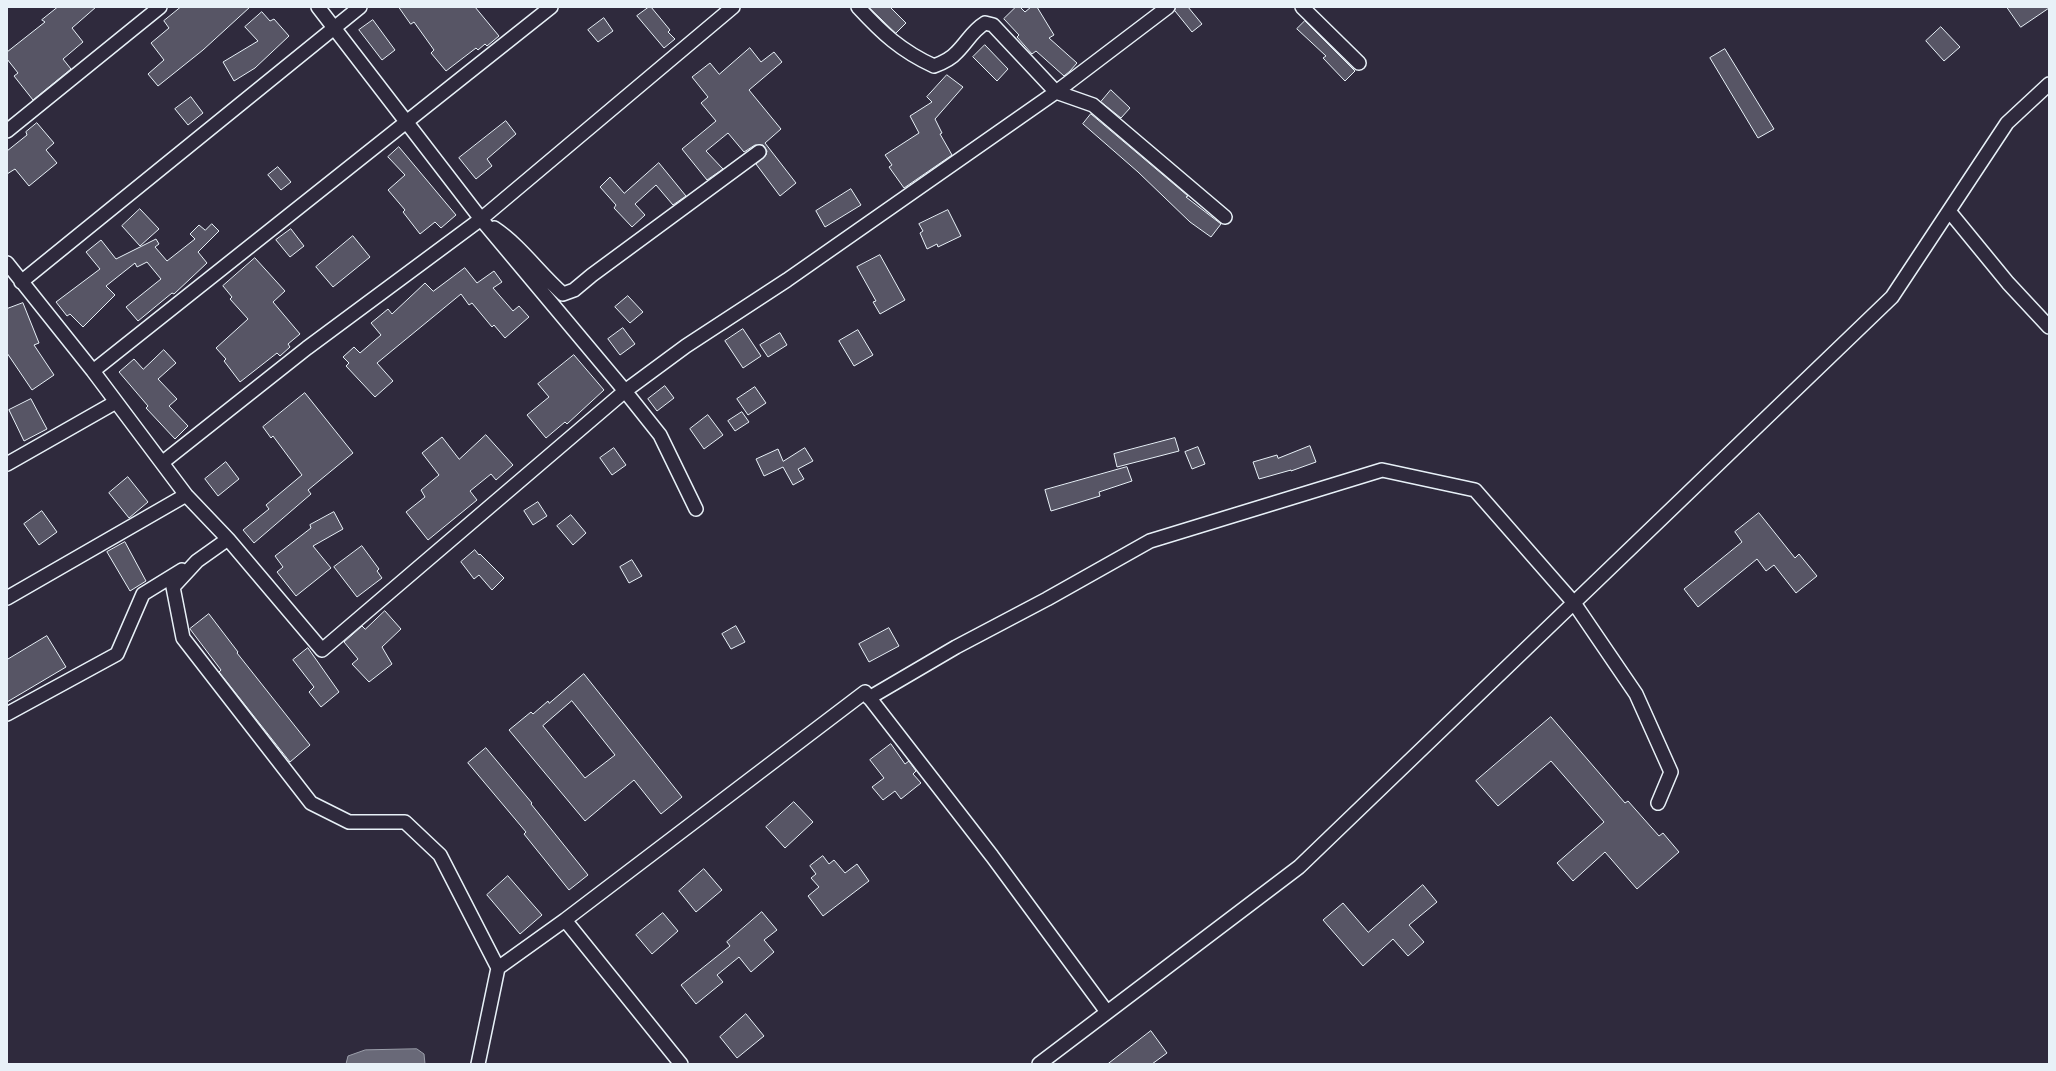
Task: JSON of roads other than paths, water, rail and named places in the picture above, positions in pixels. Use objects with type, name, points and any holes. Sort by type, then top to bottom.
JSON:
[{"type":"street","points":[[7,131],[160,7]]},
{"type":"street","points":[[318,7],[335,27],[481,219],[625,391],[660,436],[696,509]]},
{"type":"street","points":[[21,282],[360,7]]},
{"type":"street","points":[[93,371],[551,7]]},
{"type":"street","points":[[163,462],[307,348],[481,219],[733,7]]},
{"type":"street","points":[[858,7],[884,35],[915,58],[934,66],[946,61],[958,52],[975,29],[985,22],[993,25],[1056,92],[1093,105],[1225,217]]},
{"type":"street","points":[[7,263],[93,371],[163,462],[186,495],[228,539],[322,650],[625,391],[686,346],[787,280],[1056,92],[1168,7]]},
{"type":"street","points":[[1302,7],[1359,62]]},
{"type":"street","points":[[1038,1064],[1299,867],[1892,297],[2007,124],[2049,84]]},
{"type":"street","points":[[481,219],[510,238],[550,283],[564,294],[574,290],[592,275],[759,152]]},
{"type":"street","points":[[1949,211],[2008,283],[2049,326]]},
{"type":"street","points":[[7,464],[116,402]]},
{"type":"street","points":[[869,698],[956,647],[1047,599],[1150,541],[1382,470],[1475,490],[1574,603],[1636,694],[1671,772],[1658,803]]},
{"type":"street","points":[[7,598],[186,495]]},
{"type":"street","points":[[7,714],[117,654],[143,594],[197,561],[228,539]]},
{"type":"street","points":[[197,561],[173,587],[183,638],[311,803],[349,822],[405,822],[440,855],[498,968],[478,1064]]},
{"type":"street","points":[[498,968],[565,920],[865,692],[992,856],[1107,1012]]},
{"type":"street","points":[[565,920],[681,1064]]},
{"type":"water","points":[[417,1049],[424,1054],[425,1064],[346,1064],[348,1056],[365,1050]]}]
